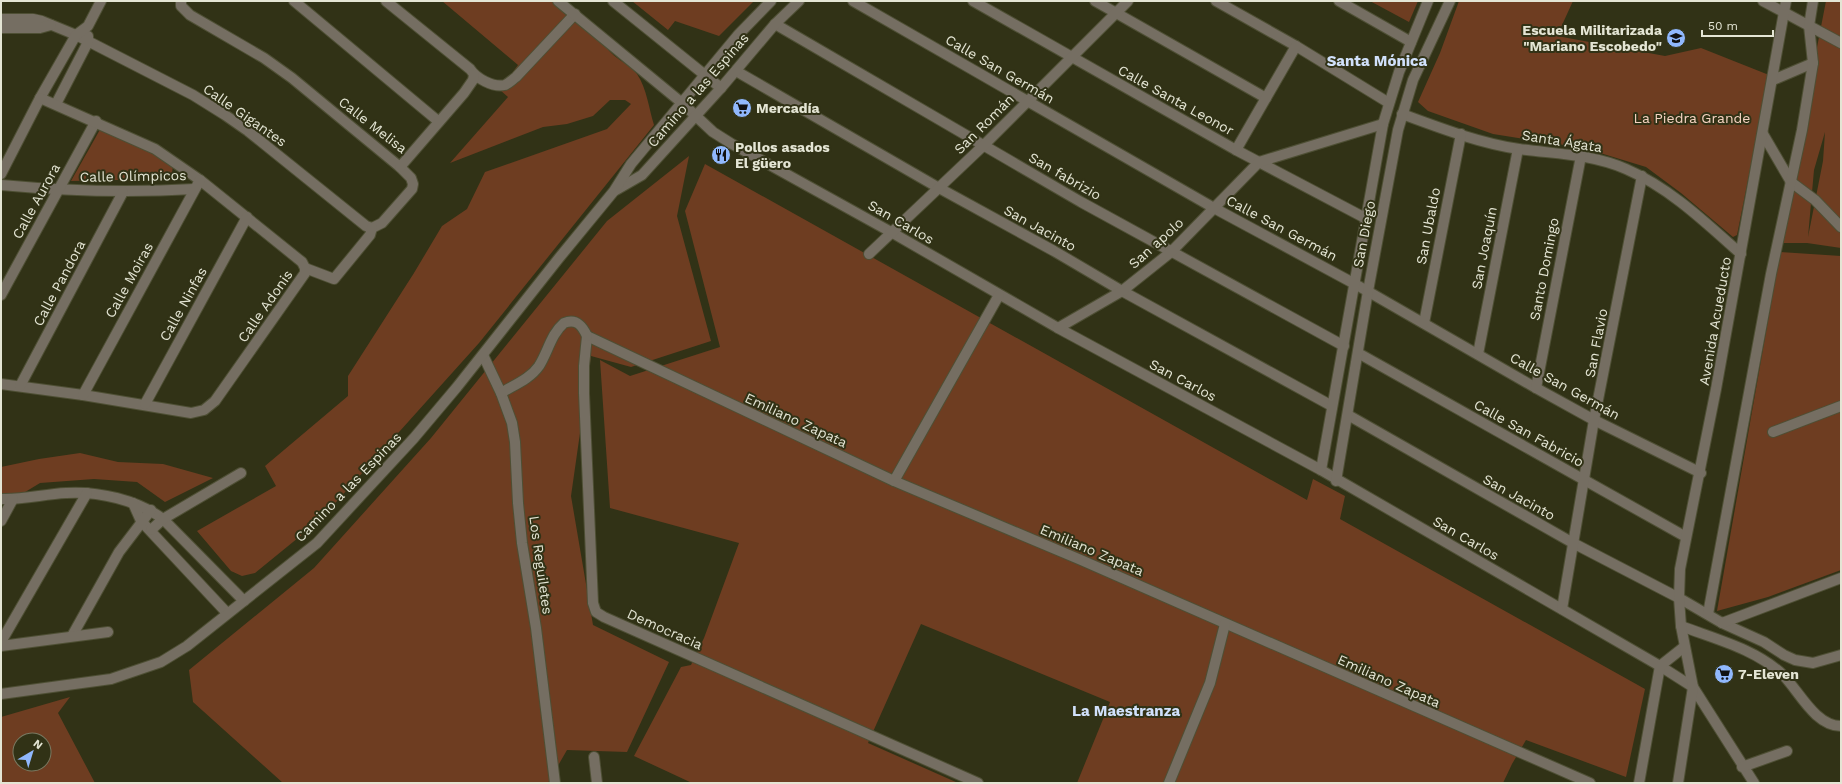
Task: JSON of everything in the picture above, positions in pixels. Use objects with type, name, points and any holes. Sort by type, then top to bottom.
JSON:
[{"type":"street","points":[[1,174],[40,98],[76,35],[88,26],[102,1]]},
{"type":"street","name":"Calle Melisa","points":[[181,1],[181,6],[190,14],[264,58],[292,78],[400,166],[470,86],[474,75]]},
{"type":"street","points":[[294,1],[438,121]]},
{"type":"street","points":[[386,1],[470,69],[474,75],[493,84],[506,84],[516,77],[575,14]]},
{"type":"street","name":"San Carlos","points":[[558,1],[682,103],[713,132],[732,144],[891,232],[1058,328],[1320,470],[1336,481],[1660,666],[1693,687]]},
{"type":"street","points":[[613,1],[721,88]]},
{"type":"street","name":"Camino a las Espinas","points":[[1,694],[111,679],[161,662],[187,646],[317,543],[414,438],[483,355],[614,191],[631,164],[706,75],[738,34],[771,1]]},
{"type":"street","name":"Camino a las Espinas","points":[[614,191],[642,175],[736,71],[775,24],[799,1]]},
{"type":"street","name":"Calle San Germán","points":[[853,1],[1214,208],[1368,291],[1536,388],[1594,420],[1701,473]]},
{"type":"street","name":"Calle Santa Leonor","points":[[973,1],[1236,150],[1367,219]]},
{"type":"street","points":[[1095,1],[1266,98]]},
{"type":"street","name":"San Román","points":[[869,254],[984,145],[1128,1]]},
{"type":"street","points":[[1216,1],[1296,46],[1389,103]]},
{"type":"street","points":[[1339,1],[1411,42]]},
{"type":"street","name":"San Diego","points":[[1320,470],[1344,346],[1383,124],[1411,42],[1428,1]]},
{"type":"street","name":"San Diego","points":[[1336,481],[1368,291],[1402,114],[1413,80],[1450,1]]},
{"type":"street","points":[[1763,1],[1841,43]]},
{"type":"street","name":"Avenida Acueducto","points":[[1678,783],[1693,687],[1681,626],[1679,598],[1680,569],[1701,473],[1773,80],[1786,1]]},
{"type":"street","points":[[1708,614],[1771,274],[1791,182],[1813,63],[1809,26],[1813,1]]},
{"type":"street","name":"Calle Gigantes","points":[[1,19],[33,19],[51,25],[76,35],[193,95],[226,115],[369,227]]},
{"type":"street","name":"San fabrizio","points":[[775,24],[1171,252],[1344,346]]},
{"type":"street","points":[[1,28],[40,28],[51,25]]},
{"type":"street","points":[[56,104],[88,42],[88,26]]},
{"type":"street","points":[[1236,150],[1296,46]]},
{"type":"street","points":[[1773,80],[1813,63]]},
{"type":"street","name":"San Jacinto","points":[[736,71],[1122,291],[1332,406]]},
{"type":"street","name":"Calle Adonis","points":[[1,384],[145,404],[191,412],[204,410],[215,401],[298,286],[305,273],[305,268],[302,262],[200,180],[155,149],[96,121],[40,98]]},
{"type":"street","name":"Santa Ágata","points":[[1402,114],[1461,134],[1518,149],[1581,156],[1605,161],[1642,176],[1683,204],[1741,254]]},
{"type":"street","name":"Calle Aurora","points":[[1,295],[96,121]]},
{"type":"street","points":[[1259,162],[1383,124]]},
{"type":"street","name":"San Ubaldo","points":[[1424,323],[1461,134]]},
{"type":"street","points":[[1762,134],[1791,182],[1815,200],[1841,227]]},
{"type":"street","name":"San Joaquín","points":[[1478,354],[1518,149]]},
{"type":"street","name":"Santo Domingo","points":[[1536,388],[1581,156]]},
{"type":"street","name":"San apolo","points":[[1058,328],[1122,291],[1171,252],[1259,162]]},
{"type":"street","points":[[305,268],[334,279],[370,236],[369,227],[382,223],[412,190],[413,184],[411,178],[400,166]]},
{"type":"street","name":"San Flavio","points":[[1562,609],[1594,420],[1642,176]]},
{"type":"street","name":"Calle Moiras","points":[[83,395],[200,180]]},
{"type":"street","name":"Calle Olímpicos","points":[[1,185],[58,191],[123,192],[194,189]]},
{"type":"street","name":"Calle Pandora","points":[[20,386],[123,192]]},
{"type":"street","name":"Calle Ninfas","points":[[145,404],[247,217]]},
{"type":"street","points":[[894,481],[999,295]]},
{"type":"street","points":[[501,393],[534,372],[546,352],[555,332],[564,323],[575,321],[580,324],[587,336]]},
{"type":"street","name":"Emiliano Zapata","points":[[587,336],[894,481],[1080,560],[1590,783]]},
{"type":"street","name":"Democracia","points":[[587,336],[584,366],[586,441],[593,603],[596,612],[604,617],[978,783]]},
{"type":"street","name":"Calle San Fabricio","points":[[1358,353],[1686,537]]},
{"type":"street","name":"Los Reguiletes","points":[[483,355],[501,393],[512,423],[515,442],[518,503],[522,543],[536,628],[556,783]]},
{"type":"street","points":[[1773,432],[1841,406]]},
{"type":"street","name":"San Jacinto","points":[[1348,415],[1573,543],[1679,598],[1708,614],[1722,624],[1764,642],[1784,655],[1795,660],[1813,663],[1841,655]]},
{"type":"street","points":[[151,530],[163,519],[241,473]]},
{"type":"street","points":[[1,499],[66,493],[87,493],[133,503],[151,510],[163,519],[244,601]]},
{"type":"street","points":[[1,642],[87,493]]},
{"type":"street","points":[[1,521],[14,499]]},
{"type":"street","points":[[133,503],[141,521],[227,613]]},
{"type":"street","points":[[72,636],[119,552],[141,521],[151,510]]},
{"type":"street","points":[[1722,624],[1841,578]]},
{"type":"street","points":[[1169,783],[1210,683],[1225,624]]},
{"type":"street","points":[[1681,626],[1759,657],[1778,670],[1821,718],[1829,724],[1841,726]]},
{"type":"street","points":[[1,646],[108,632]]},
{"type":"street","points":[[1745,651],[1749,636]]},
{"type":"street","points":[[1639,783],[1660,666],[1684,647]]},
{"type":"street","points":[[1778,670],[1784,655]]},
{"type":"street","points":[[1693,687],[1742,767],[1754,783]]},
{"type":"street","points":[[1742,767],[1787,750]]},
{"type":"street","points":[[594,757],[598,783]]},
{"type":"green space","points":[[442,1],[554,1],[604,41],[610,52],[637,74],[645,93],[654,125],[479,343],[320,520],[255,573],[242,576],[231,571],[197,531],[276,486],[265,466],[348,396],[348,376],[414,273],[442,226],[467,209],[485,172],[607,129],[631,104],[625,100],[610,100],[593,116],[567,124],[543,127],[450,163],[508,97],[500,90],[518,65]]},
{"type":"green space","points":[[632,1],[754,1],[719,36],[675,21],[668,30]]},
{"type":"green space","points":[[1370,1],[1418,1],[1409,22]]},
{"type":"green space","name":"La Piedra Grande","points":[[1459,1],[1573,1],[1557,36],[1665,56],[1701,48],[1769,75],[1737,235],[1733,237],[1681,193],[1646,167],[1587,149],[1493,134],[1428,111],[1418,102],[1440,53]]},
{"type":"green space","points":[[1826,1],[1841,1],[1841,248],[1807,243],[1779,243]],"holes":[[[1825,132],[1823,161],[1808,237],[1814,170]]]},
{"type":"green space","points":[[102,126],[151,149],[173,165],[172,174],[163,179],[71,181]]},
{"type":"green space","points":[[689,156],[677,216],[711,341],[631,367],[591,356],[571,496],[593,625],[669,662],[627,752],[567,750],[548,783],[283,783],[193,702],[189,670],[314,568],[431,438],[607,221]]},
{"type":"green space","points":[[705,164],[1307,500],[1313,479],[1345,496],[1340,519],[1645,689],[1626,777],[1526,740],[1503,783],[1077,783],[1110,702],[921,624],[868,743],[958,783],[692,783],[634,756],[681,667],[691,665],[704,638],[739,543],[610,508],[600,360],[630,376],[720,347],[685,211]]},
{"type":"green space","points":[[1780,252],[1841,256],[1841,570],[1768,597],[1717,611]]},
{"type":"green space","points":[[80,453],[118,462],[163,464],[213,478],[165,502],[137,482],[94,479],[40,483],[12,500],[1,497],[1,467],[39,459]]},
{"type":"green space","points":[[70,697],[58,713],[95,783],[1,783],[1,717]]},
{"type":"place","name":"Escuela Militarizada \"Mariano Escobedo\"","points":[[1676,38]]},
{"type":"place","name":"Mercadía","points":[[742,108]]},
{"type":"place","name":"Pollos asados El güero","points":[[721,155]]},
{"type":"place","name":"7-Eleven","points":[[1724,674]]},
{"type":"district","name":"Santa Mónica","points":[[1377,61]]},
{"type":"district","name":"La Maestranza","points":[[1126,711]]}]
